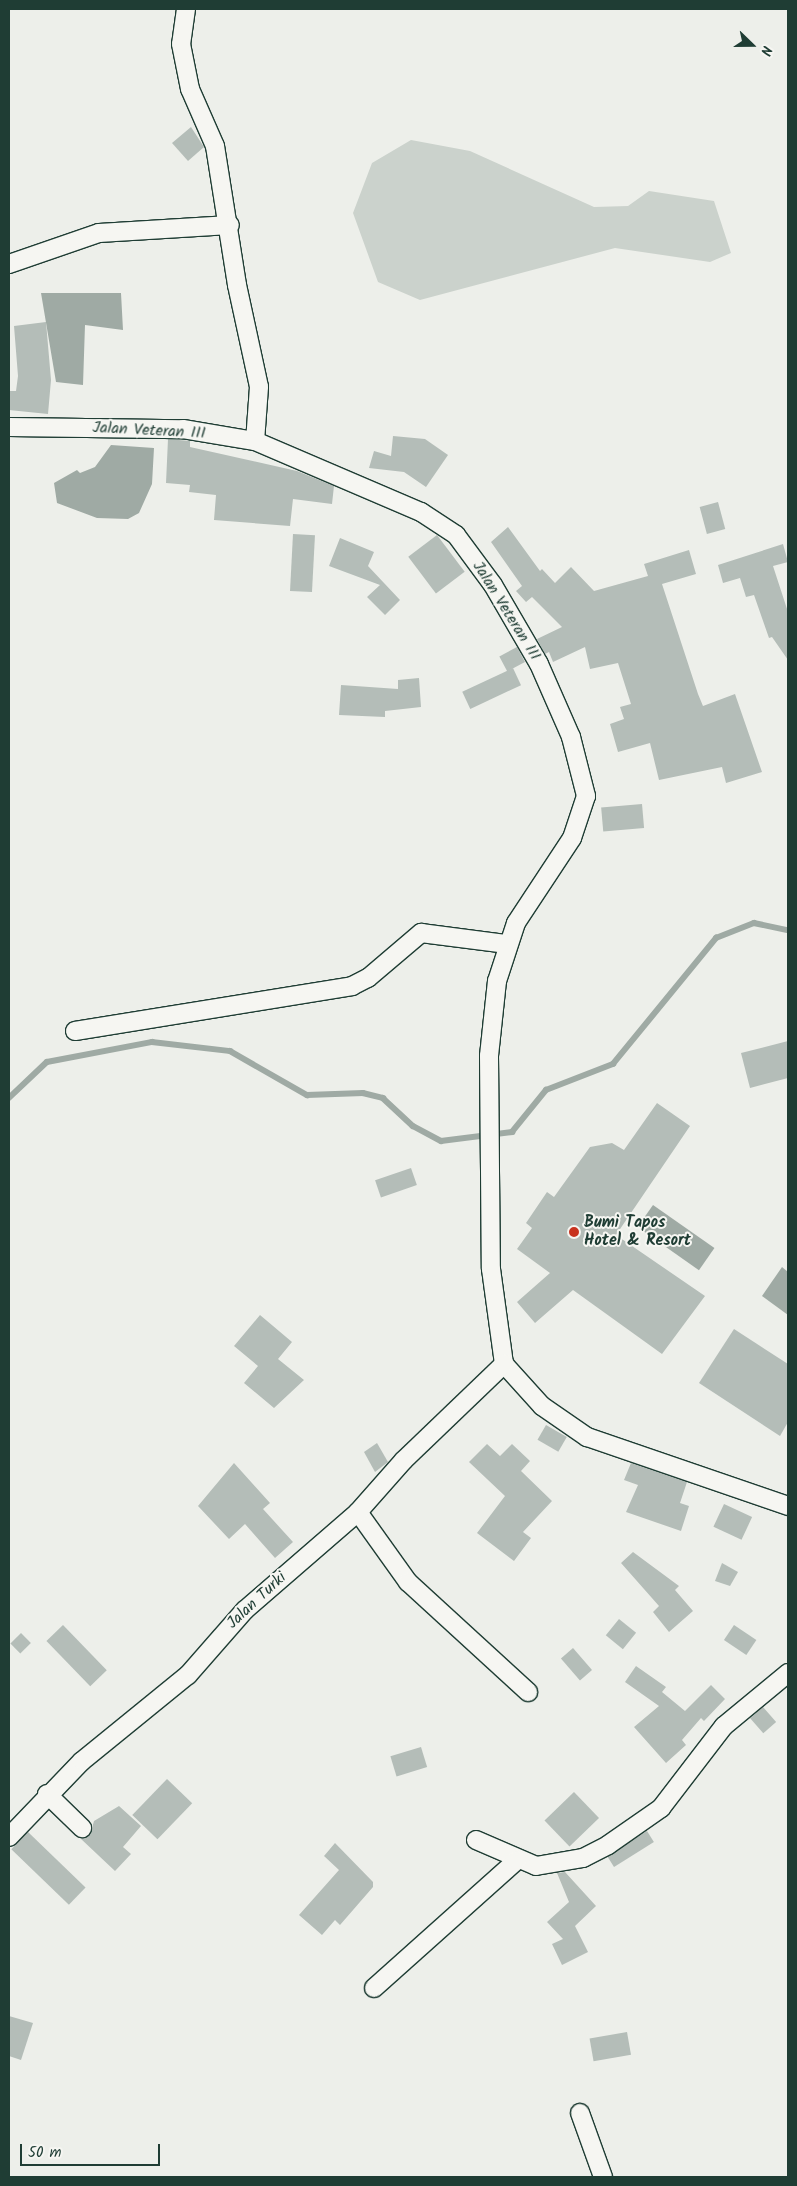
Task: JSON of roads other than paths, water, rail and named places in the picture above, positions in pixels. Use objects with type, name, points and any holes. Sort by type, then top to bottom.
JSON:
[{"type":"street","points":[[186,9],[181,44],[190,89],[215,146],[230,225],[236,285],[259,387],[255,441]]},
{"type":"street","points":[[9,264],[99,233],[230,225]]},
{"type":"street","name":"Jalan Veteran III","points":[[9,427],[183,429],[255,441],[421,512],[456,535],[493,585],[540,664],[571,736],[586,796],[572,838],[538,884],[507,944],[497,980],[490,1033],[491,1269],[504,1364]]},
{"type":"street","points":[[75,1031],[352,986],[368,978],[421,933],[507,944]]},
{"type":"street","points":[[504,1364],[542,1406],[587,1437],[788,1506]]},
{"type":"street","name":"Jalan Turki","points":[[9,1837],[47,1794],[188,1675],[245,1610],[358,1512],[428,1436],[504,1364]]},
{"type":"street","points":[[358,1512],[408,1582],[528,1692]]},
{"type":"street","points":[[476,1840],[517,1860],[557,1864],[583,1858],[631,1831],[661,1808],[724,1726],[788,1673]]},
{"type":"street","points":[[47,1794],[82,1828]]},
{"type":"street","points":[[374,1988],[517,1860]]},
{"type":"street","points":[[580,2113],[603,2177]]},
{"type":"waterway","points":[[9,1098],[47,1062],[152,1042],[230,1051],[307,1095],[363,1093],[383,1098],[413,1126],[441,1141],[512,1132],[546,1090],[613,1064],[716,938],[754,923],[788,930]]},
{"type":"place","name":"Bumi Tapos Hotel & Resort","points":[[574,1232]]}]
